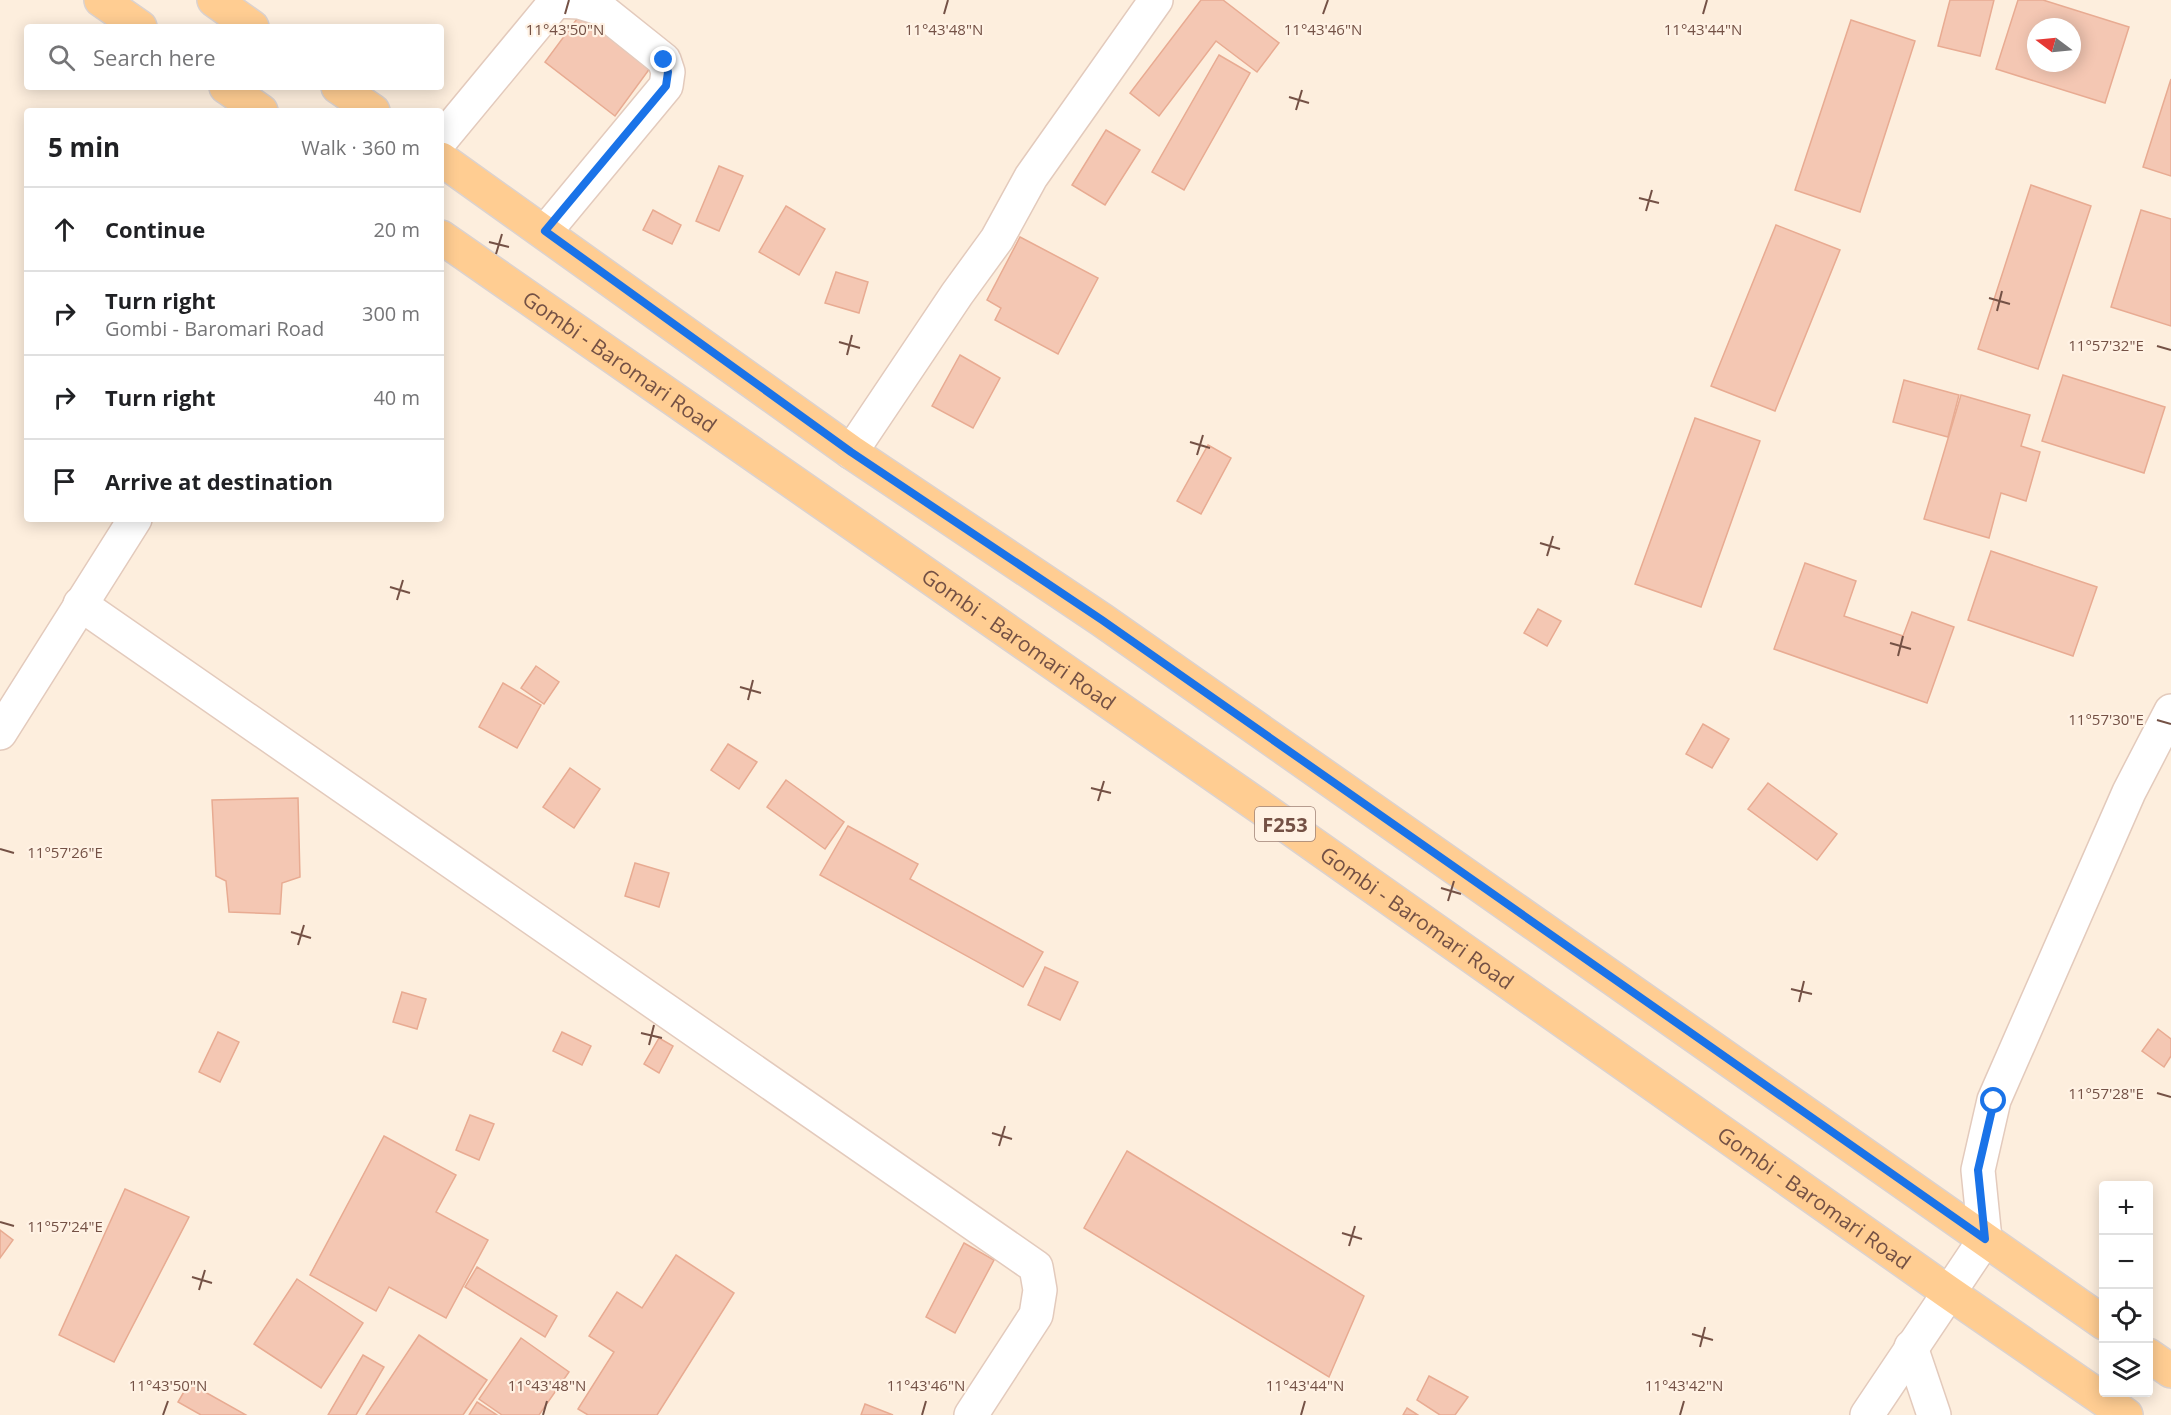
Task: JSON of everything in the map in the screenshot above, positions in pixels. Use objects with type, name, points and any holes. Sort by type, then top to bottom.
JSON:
[{"type":"main road","points":[[101,0],[136,24]]},
{"type":"main road","points":[[213,0],[248,24]]},
{"type":"main road","points":[[230,90],[257,108]]},
{"type":"main road","points":[[342,90],[369,108]]},
{"type":"main road","name":"F253","points":[[444,161],[545,231],[851,452],[1102,620],[2099,1320]]},
{"type":"main road","name":"Gombi - Baromari Road","points":[[444,239],[1263,809],[2126,1415]]},
{"type":"main road","points":[[2153,1358],[2171,1371]]},
{"type":"street","points":[[851,452],[957,294],[997,239],[1032,177],[1156,0]]},
{"type":"street","points":[[444,136],[556,1],[579,2],[599,8],[664,60],[668,72],[666,86],[545,231]]},
{"type":"street","points":[[0,733],[133,522]]},
{"type":"street","points":[[80,604],[1036,1267],[1040,1290],[1036,1314],[971,1415]]},
{"type":"street","points":[[1867,1415],[1985,1239],[1978,1170],[1994,1101],[2129,792],[2171,711]]},
{"type":"street","points":[[1911,1347],[1934,1415]]},
{"type":"building","points":[[591,0],[667,45],[615,116],[545,62]]},
{"type":"building","points":[[1201,0],[1223,0],[1279,43],[1257,72],[1216,41],[1159,116],[1130,93]]},
{"type":"building","points":[[1950,0],[1994,0],[1980,56],[1938,46]]},
{"type":"building","points":[[2018,0],[2043,0],[2129,27],[2105,103],[1996,69]]},
{"type":"building","points":[[1851,20],[1915,41],[1860,212],[1795,190]]},
{"type":"building","points":[[1219,55],[1250,73],[1184,190],[1152,172]]},
{"type":"building","points":[[2171,79],[2171,176],[2143,167]]},
{"type":"building","points":[[1106,130],[1140,150],[1105,205],[1072,185]]},
{"type":"building","points":[[719,166],[743,176],[719,231],[696,221]]},
{"type":"building","points":[[2031,185],[2091,206],[2038,369],[1978,349]]},
{"type":"building","points":[[786,206],[825,229],[799,275],[759,252]]},
{"type":"building","points":[[653,210],[681,225],[672,244],[643,230]]},
{"type":"building","points":[[2141,210],[2171,219],[2171,326],[2111,307]]},
{"type":"building","points":[[1776,225],[1840,250],[1775,411],[1711,386]]},
{"type":"building","points":[[1020,237],[1098,278],[1058,354],[995,320],[1001,308],[987,300]]},
{"type":"building","points":[[836,272],[868,282],[859,313],[825,303]]},
{"type":"building","points":[[960,355],[1000,378],[973,428],[932,406]]},
{"type":"building","points":[[2063,375],[2165,407],[2144,473],[2042,441]]},
{"type":"building","points":[[1904,380],[1959,395],[1948,437],[1893,422]]},
{"type":"building","points":[[1961,395],[2030,415],[2021,446],[2040,452],[2026,501],[2001,493],[1989,538],[1924,519]]},
{"type":"building","points":[[1695,418],[1760,441],[1701,607],[1635,584]]},
{"type":"building","points":[[1208,445],[1231,458],[1201,514],[1177,501]]},
{"type":"building","points":[[1991,551],[2097,587],[2073,656],[1968,620]]},
{"type":"building","points":[[1805,563],[1856,581],[1844,616],[1903,636],[1912,612],[1954,627],[1927,703],[1774,649]]},
{"type":"building","points":[[1538,609],[1561,621],[1547,646],[1524,633]]},
{"type":"building","points":[[536,666],[559,682],[544,704],[521,688]]},
{"type":"building","points":[[503,683],[541,705],[517,748],[479,727]]},
{"type":"building","points":[[1703,724],[1729,739],[1712,768],[1686,754]]},
{"type":"building","points":[[728,744],[757,762],[739,789],[711,770]]},
{"type":"building","points":[[570,768],[600,789],[574,828],[543,807]]},
{"type":"building","points":[[786,780],[844,822],[825,849],[767,807]]},
{"type":"building","points":[[1768,783],[1837,834],[1817,860],[1748,809]]},
{"type":"building","points":[[298,798],[300,877],[282,883],[280,914],[229,912],[226,881],[216,876],[212,800]]},
{"type":"building","points":[[848,826],[918,864],[910,879],[1043,952],[1023,987],[820,875]]},
{"type":"building","points":[[635,863],[669,873],[659,907],[625,896]]},
{"type":"building","points":[[1045,967],[1078,982],[1060,1020],[1028,1005]]},
{"type":"building","points":[[402,992],[426,999],[417,1029],[393,1022]]},
{"type":"building","points":[[2158,1029],[2171,1039],[2171,1056],[2164,1067],[2142,1051]]},
{"type":"building","points":[[218,1032],[239,1042],[220,1082],[199,1072]]},
{"type":"building","points":[[562,1032],[591,1046],[582,1065],[553,1051]]},
{"type":"building","points":[[659,1038],[673,1046],[659,1073],[644,1064]]},
{"type":"building","points":[[470,1115],[494,1124],[479,1160],[456,1150]]},
{"type":"building","points":[[384,1136],[456,1175],[436,1212],[488,1240],[446,1318],[389,1287],[376,1311],[310,1275]]},
{"type":"building","points":[[1127,1151],[1364,1296],[1329,1377],[1084,1228]]},
{"type":"building","points":[[125,1189],[189,1217],[114,1362],[59,1335]]},
{"type":"building","points":[[0,1230],[13,1240],[0,1258]]},
{"type":"building","points":[[964,1243],[994,1260],[955,1333],[926,1317]]},
{"type":"building","points":[[676,1255],[734,1293],[657,1415],[588,1415],[578,1409],[614,1352],[589,1336],[617,1292],[642,1308]]},
{"type":"building","points":[[477,1267],[557,1316],[545,1337],[465,1287]]},
{"type":"building","points":[[297,1279],[363,1323],[321,1388],[254,1344]]},
{"type":"building","points":[[419,1335],[487,1380],[463,1415],[366,1415]]},
{"type":"building","points":[[521,1338],[569,1372],[539,1415],[502,1415],[479,1399]]},
{"type":"building","points":[[363,1355],[384,1367],[356,1415],[328,1415]]},
{"type":"building","points":[[1429,1376],[1468,1397],[1455,1415],[1440,1415],[1417,1400]]},
{"type":"building","points":[[189,1383],[246,1415],[201,1415],[178,1402]]},
{"type":"building","points":[[477,1402],[497,1415],[469,1415]]},
{"type":"building","points":[[865,1404],[893,1415],[861,1415]]},
{"type":"building","points":[[1407,1408],[1418,1415],[1403,1415]]},
{"type":"route","points":[[664,60],[668,72],[666,86],[545,231],[851,452],[1102,620],[1985,1239],[1978,1170],[1994,1101]]}]
